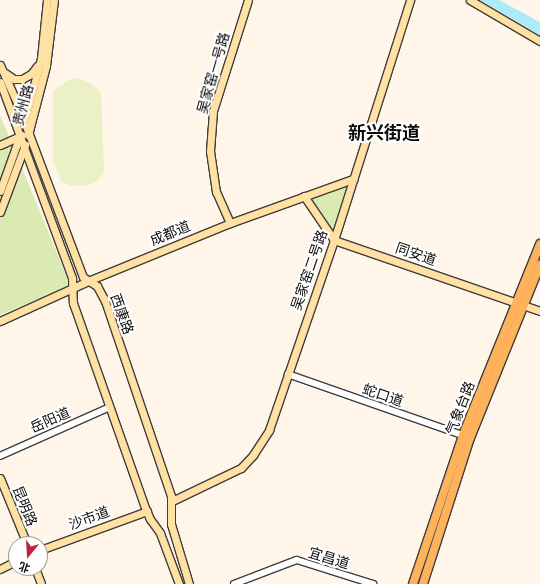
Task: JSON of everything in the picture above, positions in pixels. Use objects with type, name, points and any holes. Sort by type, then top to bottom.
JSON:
[{"type":"main road","name":"气象台路","points":[[414,584],[466,436],[520,304],[540,244]]},
{"type":"main road","name":"气象台路","points":[[520,304],[540,265]]},
{"type":"main road","name":"气象台路","points":[[423,584],[466,436]]},
{"type":"street","name":"贵州路","points":[[0,191],[24,123],[40,58],[47,0]]},
{"type":"street","name":"贵州路","points":[[0,212],[28,135],[46,66],[54,0]]},
{"type":"street","name":"吴家窑一号路","points":[[230,223],[216,192],[211,144],[214,111],[248,0]]},
{"type":"street","name":"吴家窑二号路","points":[[172,501],[235,471],[254,455],[269,430],[334,240],[410,0]]},
{"type":"street","points":[[470,0],[540,41]]},
{"type":"street","points":[[1,68],[14,79],[22,79],[33,72],[40,58]]},
{"type":"street","name":"西康路","points":[[1,68],[24,123],[83,277],[97,286],[105,302],[172,501],[171,524],[189,584]]},
{"type":"street","points":[[0,82],[72,278],[73,302],[147,511],[160,533],[179,584]]},
{"type":"street","points":[[0,145],[20,135],[28,135]]},
{"type":"street","name":"成都道","points":[[0,321],[88,281],[230,223],[353,179]]},
{"type":"street","points":[[304,196],[334,240]]},
{"type":"street","name":"同安道","points":[[334,240],[540,311]]},
{"type":"street","name":"蛇口道","points":[[288,374],[466,436]]},
{"type":"street","name":"岳阳道","points":[[0,456],[110,407]]},
{"type":"street","name":"昆明路","points":[[0,478],[24,536]]},
{"type":"street","name":"沙市道","points":[[48,547],[147,511]]},
{"type":"street","name":"宜昌道","points":[[234,584],[297,560],[373,584]]},
{"type":"green space","points":[[79,78],[93,85],[101,93],[104,172],[97,181],[86,186],[71,186],[61,181],[53,160],[53,91],[69,80]]},
{"type":"green space","points":[[0,115],[69,282],[66,287],[0,315]]},
{"type":"green space","points":[[354,181],[335,242],[304,198]]},
{"type":"water","points":[[480,0],[499,0],[540,22],[540,35]]},
{"type":"district","name":"新兴街道","points":[[384,133]]}]
